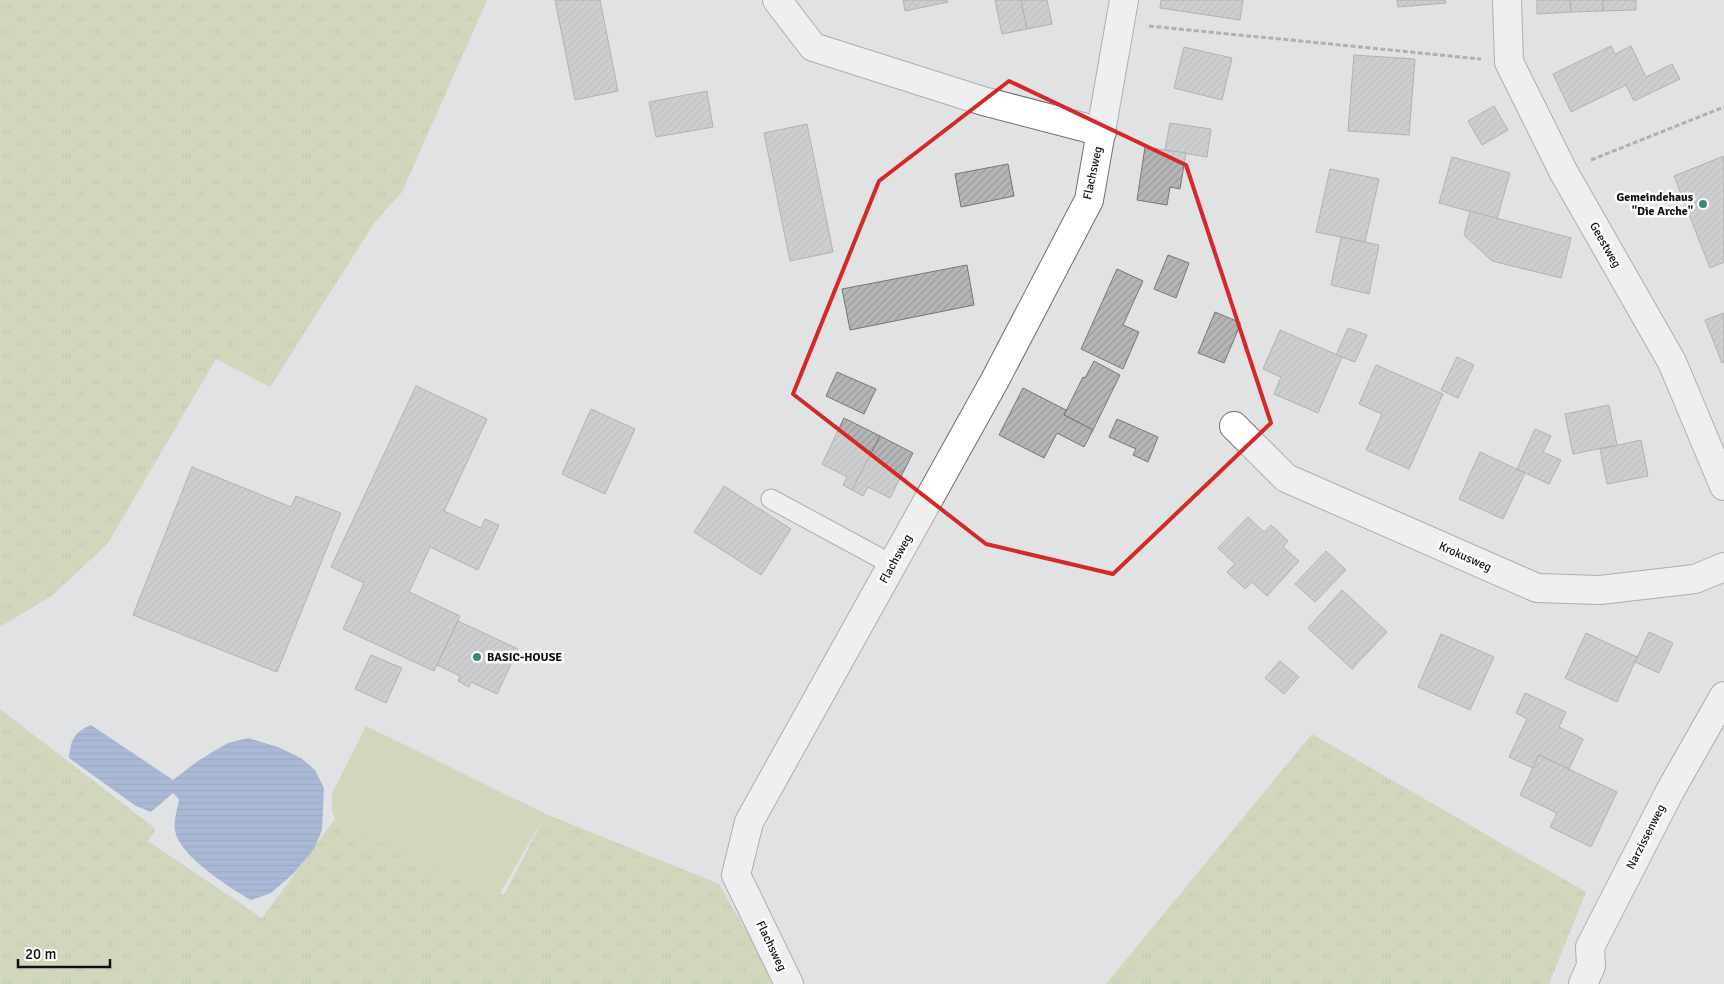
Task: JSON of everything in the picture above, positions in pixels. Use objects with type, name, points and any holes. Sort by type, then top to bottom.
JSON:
[{"type":"street","name":"Flachsweg","points":[[777,0],[813,47],[982,101],[1102,132]]},
{"type":"street","name":"Geestweg","points":[[1507,0],[1509,62],[1563,171],[1672,362],[1724,486]]},
{"type":"street","name":"Flachsweg","points":[[790,984],[736,875],[749,822],[995,380],[1089,200],[1122,11]]},
{"type":"street","name":"Krokusweg","points":[[1234,426],[1286,478],[1537,588],[1600,590],[1619,588],[1695,579],[1724,567]]},
{"type":"street","name":"Narzissenweg","points":[[1583,984],[1591,966],[1590,947],[1670,790],[1724,696]]},
{"type":"lane","points":[[771,499],[892,564]]},
{"type":"path","points":[[1122,11],[1509,62]]},
{"type":"path","points":[[1563,171],[1724,107]]},
{"type":"highlighted area","points":[[1009,81],[1186,165],[1271,423],[1113,574],[986,544],[793,394],[879,181]]},
{"type":"green space","points":[[0,0],[487,0],[402,192],[375,222],[270,387],[216,359],[108,543],[53,595],[0,627]]},
{"type":"green space","points":[[0,709],[156,829],[148,841],[262,918],[335,819],[504,895],[546,814],[719,884],[777,984],[0,984]]},
{"type":"green space","points":[[366,726],[546,814],[496,900],[335,819],[332,810],[332,793]]},
{"type":"green space","points":[[1312,734],[1586,892],[1549,984],[1106,984]]},
{"type":"water","points":[[91,725],[173,780],[195,763],[228,743],[248,738],[278,747],[301,758],[315,770],[324,788],[322,830],[314,849],[293,874],[271,893],[251,900],[206,870],[185,850],[178,840],[175,830],[179,799],[173,793],[151,812],[136,806],[69,758],[74,738],[80,731]]},
{"type":"building","points":[[555,0],[600,0],[618,91],[575,100]]},
{"type":"building","points":[[903,0],[947,0],[948,2],[905,11]]},
{"type":"building","points":[[995,0],[1021,0],[1027,29],[1002,34]]},
{"type":"building","points":[[1021,0],[1047,0],[1052,24],[1027,29]]},
{"type":"building","points":[[1161,0],[1243,0],[1240,20],[1160,8]]},
{"type":"building","points":[[1397,0],[1445,0],[1446,3],[1398,7]]},
{"type":"building","points":[[1537,0],[1570,0],[1571,12],[1537,14]]},
{"type":"building","points":[[1570,0],[1603,0],[1603,11],[1571,12]]},
{"type":"building","points":[[1603,0],[1636,0],[1636,10],[1603,11]]},
{"type":"building","points":[[1611,46],[1615,54],[1631,46],[1646,77],[1672,64],[1680,79],[1634,101],[1626,85],[1571,112],[1553,74]]},
{"type":"building","points":[[1184,47],[1232,58],[1222,100],[1174,88]]},
{"type":"building","points":[[1354,55],[1415,59],[1409,135],[1348,131]]},
{"type":"building","points":[[707,91],[713,127],[656,137],[649,102]]},
{"type":"building","points":[[1494,106],[1508,130],[1482,145],[1468,121]]},
{"type":"building","points":[[1170,123],[1211,129],[1207,157],[1165,150]]},
{"type":"building","points":[[807,124],[833,252],[790,261],[764,133]]},
{"type":"building","points":[[1145,147],[1186,153],[1180,189],[1170,187],[1167,205],[1137,200]]},
{"type":"building","points":[[1724,156],[1724,262],[1710,268],[1674,176]]},
{"type":"building","points":[[1452,157],[1510,173],[1497,219],[1439,203]]},
{"type":"building","points":[[1008,164],[1014,196],[961,207],[955,174]]},
{"type":"building","points":[[1330,169],[1379,179],[1365,242],[1316,232]]},
{"type":"building","points":[[1470,211],[1571,238],[1561,278],[1492,261],[1464,235]]},
{"type":"building","points":[[1341,237],[1379,245],[1369,294],[1331,285]]},
{"type":"building","points":[[1168,255],[1189,263],[1176,298],[1154,289]]},
{"type":"building","points":[[967,265],[974,305],[850,330],[842,289]]},
{"type":"building","points":[[1117,269],[1143,281],[1123,325],[1139,332],[1123,369],[1081,349]]},
{"type":"building","points":[[1215,312],[1241,323],[1224,363],[1198,353]]},
{"type":"building","points":[[1724,313],[1724,362],[1722,363],[1705,320]]},
{"type":"building","points":[[1348,328],[1367,335],[1355,362],[1336,355]]},
{"type":"building","points":[[1280,330],[1342,357],[1318,413],[1274,394],[1281,377],[1263,369]]},
{"type":"building","points":[[1457,357],[1474,365],[1458,398],[1441,390]]},
{"type":"building","points":[[1094,361],[1120,375],[1093,430],[1064,415],[1083,377],[1085,378]]},
{"type":"building","points":[[1376,365],[1443,394],[1409,469],[1366,450],[1382,414],[1359,404]]},
{"type":"building","points":[[837,372],[876,389],[864,414],[826,396]]},
{"type":"building","points":[[416,386],[487,419],[444,511],[481,528],[485,519],[499,525],[478,570],[430,547],[409,592],[460,616],[434,671],[343,629],[364,583],[331,567]]},
{"type":"building","points":[[1023,388],[1066,410],[1064,415],[1093,430],[1084,447],[1057,433],[1044,458],[999,435]]},
{"type":"building","points":[[1609,405],[1617,445],[1573,454],[1565,414]]},
{"type":"building","points":[[591,409],[635,429],[605,494],[562,474]]},
{"type":"building","points":[[844,418],[880,436],[852,490],[843,485],[847,477],[822,464]]},
{"type":"building","points":[[1117,419],[1158,437],[1148,462],[1133,455],[1136,449],[1109,437]]},
{"type":"building","points":[[1535,429],[1551,436],[1543,452],[1561,460],[1549,484],[1517,469]]},
{"type":"building","points":[[880,436],[913,453],[890,498],[868,487],[863,496],[852,490]]},
{"type":"building","points":[[1641,440],[1648,476],[1607,484],[1600,449]]},
{"type":"building","points":[[1480,452],[1525,473],[1503,519],[1459,499]]},
{"type":"building","points":[[192,467],[291,507],[296,496],[341,513],[277,672],[133,615]]},
{"type":"building","points":[[724,486],[791,529],[761,575],[694,532]]},
{"type":"building","points":[[1248,517],[1264,532],[1271,525],[1288,541],[1283,547],[1299,561],[1267,596],[1252,582],[1245,589],[1227,572],[1235,564],[1218,548]]},
{"type":"building","points":[[1326,551],[1346,570],[1315,602],[1295,584]]},
{"type":"building","points":[[1342,590],[1387,632],[1352,669],[1308,628]]},
{"type":"building","name":"BASIC-HOUSE","points":[[458,621],[518,649],[497,694],[471,682],[469,687],[458,681],[460,676],[437,665]]},
{"type":"building","points":[[1649,632],[1673,643],[1659,673],[1635,662]]},
{"type":"building","points":[[1586,633],[1637,657],[1617,702],[1565,678]]},
{"type":"building","points":[[1441,634],[1494,657],[1470,710],[1418,687]]},
{"type":"building","points":[[371,655],[402,668],[386,703],[355,689]]},
{"type":"building","points":[[1280,661],[1299,677],[1284,694],[1265,678]]},
{"type":"building","points":[[1525,693],[1566,712],[1559,727],[1583,739],[1569,769],[1539,755],[1533,768],[1509,757],[1527,719],[1516,713]]},
{"type":"building","points":[[1539,755],[1617,792],[1591,847],[1550,827],[1557,813],[1520,795]]},
{"type":"place","name":"Gemeindehaus \"Die Arche\"","points":[[1703,204]]},
{"type":"place","name":"BASIC-HOUSE","points":[[477,657]]}]
